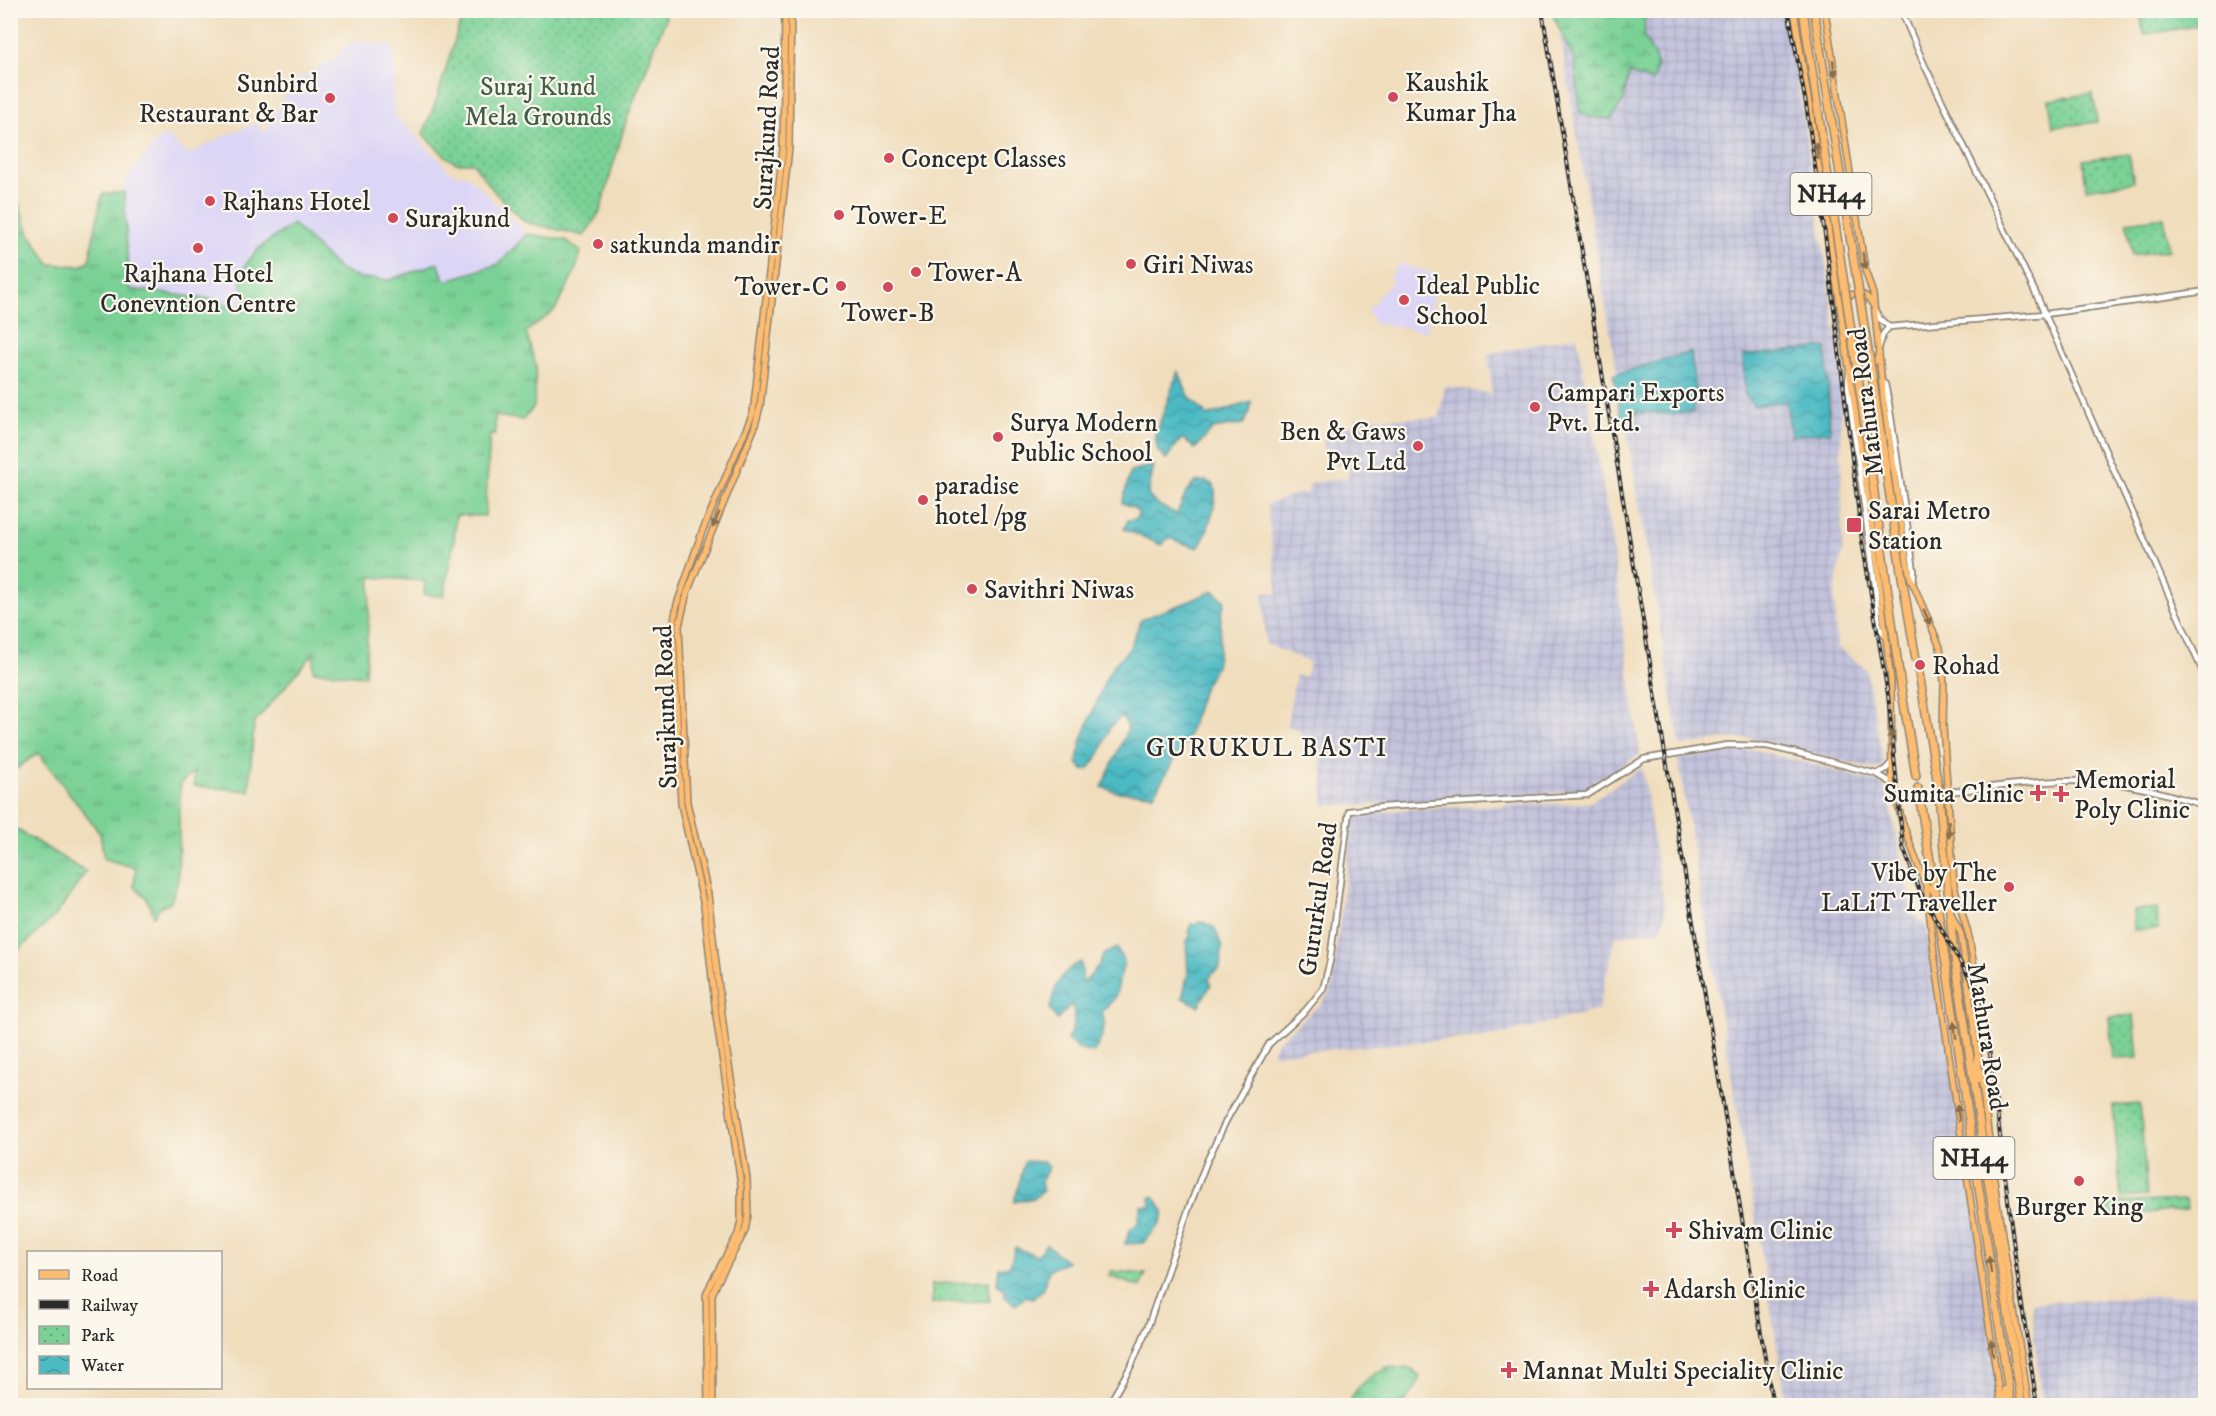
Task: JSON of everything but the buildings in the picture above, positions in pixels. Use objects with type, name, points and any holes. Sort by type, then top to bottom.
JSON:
[{"type":"highway","name":"Mathura Road","points":[[1803,10],[1901,687],[1916,776]]},
{"type":"highway","name":"Mathura Road","points":[[1814,10],[1916,659]]},
{"type":"highway","name":"Mathura Road","points":[[1919,672],[1938,785],[1949,909],[1964,1020],[2019,1383],[2026,1406]]},
{"type":"highway","name":"Mathura Road","points":[[1918,788],[2011,1406]]},
{"type":"highway","points":[[1976,1093],[1978,1057]]},
{"type":"highway","points":[[2003,1406],[2006,1373]]},
{"type":"main road","name":"Surajkund Road","points":[[713,1406],[712,1295],[715,1285],[745,1232],[748,1215],[747,1179],[725,1040],[708,894],[686,794],[679,626],[687,593],[759,414],[781,194],[784,142],[785,10]]},
{"type":"main road","name":"Surajkund Road","points":[[708,1406],[706,1295],[738,1234],[741,1220],[741,1185],[717,1023],[704,906],[681,804],[673,627],[676,604],[702,532],[752,417],[789,134],[791,10]]},
{"type":"main road","name":"Mathura Road","points":[[1794,10],[1840,309],[1886,636],[1891,681],[1892,783],[1902,821],[1925,884],[1935,893]]},
{"type":"main road","name":"Mathura Road","points":[[1825,10],[1865,270],[1873,294],[1882,382],[1913,584],[1940,647],[1944,682],[1943,726],[1954,885],[1969,937],[1976,978],[1970,998]]},
{"type":"main road","points":[[1840,309],[1844,300],[1856,293],[1867,296],[1875,309]]},
{"type":"main road","points":[[1846,354],[1852,364],[1864,365],[1876,362],[1879,349]]},
{"type":"main road","points":[[1925,884],[2003,1406]]},
{"type":"main road","points":[[1949,909],[1961,934],[2026,1406]]},
{"type":"street","points":[[1901,10],[1924,64],[2045,314],[2205,679]]},
{"type":"street","points":[[1879,349],[1883,334],[1889,327],[2045,314],[2205,291]]},
{"type":"street","points":[[1875,309],[1880,319],[1889,327]]},
{"type":"street","name":"Gururkul Road","points":[[1108,1406],[1132,1364],[1148,1326],[1203,1171],[1226,1121],[1269,1044],[1306,1010],[1323,989],[1330,962],[1350,811],[1382,807],[1587,795],[1644,759],[1728,745],[1767,746],[1877,774]]},
{"type":"street","points":[[1892,763],[1877,774],[1892,783]]},
{"type":"street","points":[[1947,792],[2052,783],[2098,782],[2154,791],[2205,806]]},
{"type":"shaded area","points":[[1556,11],[1787,11],[1840,358],[1842,550],[1834,598],[1837,647],[1866,669],[1884,765],[1875,769],[1750,738],[1725,739],[1680,746]]},
{"type":"shaded area","name":"Rajhans Hotel","points":[[357,41],[390,45],[393,51],[395,71],[393,105],[399,119],[452,173],[468,176],[527,234],[499,264],[445,281],[437,263],[389,280],[360,278],[340,270],[293,224],[243,290],[248,297],[241,310],[218,300],[128,289],[124,192],[126,180],[161,136],[167,136],[188,155],[225,135],[257,124],[263,133],[267,130],[285,95],[298,79],[332,60],[347,44]]},
{"type":"shaded area","name":"Ideal Public School","points":[[1399,263],[1433,274],[1436,280],[1427,331],[1372,323],[1373,317],[1368,315],[1371,304],[1376,304],[1377,297],[1393,282],[1389,278]]},
{"type":"shaded area","points":[[1577,336],[1609,523],[1640,754],[1583,791],[1361,805],[1323,805],[1324,781],[1319,743],[1301,739],[1300,731],[1287,725],[1296,675],[1305,677],[1310,662],[1266,644],[1263,591],[1278,595],[1267,505],[1295,494],[1308,493],[1310,483],[1348,478],[1350,466],[1329,464],[1331,450],[1322,447],[1329,425],[1354,426],[1354,418],[1439,418],[1445,386],[1492,394],[1488,354]]},
{"type":"shaded area","points":[[1756,750],[1881,783],[1887,791],[1913,916],[1925,924],[1936,959],[1975,1203],[1999,1405],[1787,1405],[1678,759],[1729,751]]},
{"type":"shaded area","points":[[1642,767],[1665,912],[1661,930],[1616,936],[1598,1010],[1496,1036],[1272,1054],[1277,1042],[1322,1003],[1331,991],[1354,814],[1446,807],[1589,803]]},
{"type":"shaded area","points":[[2205,1294],[2205,1405],[2043,1405],[2034,1335],[2033,1303]]},
{"type":"green space","name":"Suraj Kund Mela Grounds","points":[[464,10],[664,11],[666,18],[626,121],[600,212],[584,236],[525,222],[494,191],[473,163],[456,163],[445,156],[423,134],[436,101]]},
{"type":"green space","points":[[1551,11],[1645,11],[1645,37],[1656,60],[1655,75],[1652,82],[1629,73],[1623,102],[1611,119],[1589,117],[1580,111],[1575,62]]},
{"type":"green space","points":[[2139,11],[2196,11],[2205,19],[2205,24],[2144,35]]},
{"type":"green space","points":[[2093,93],[2097,122],[2053,127],[2049,100]]},
{"type":"green space","points":[[2129,154],[2134,182],[2086,189],[2083,160]]},
{"type":"green space","points":[[11,183],[29,233],[50,264],[81,266],[89,261],[101,199],[104,194],[124,192],[129,289],[218,300],[240,310],[248,297],[243,290],[239,273],[258,249],[293,224],[340,270],[360,278],[389,280],[438,263],[445,281],[499,264],[527,234],[565,240],[581,252],[575,272],[555,310],[526,332],[536,366],[534,407],[523,420],[495,416],[495,435],[490,435],[485,516],[456,515],[454,541],[444,596],[424,595],[425,581],[371,577],[365,676],[313,671],[314,653],[254,723],[249,791],[194,786],[195,771],[180,784],[178,880],[171,902],[160,907],[154,916],[146,897],[134,887],[136,868],[104,859],[100,833],[38,753],[16,769],[11,765]]},
{"type":"green space","points":[[2164,217],[2169,250],[2132,255],[2127,222]]},
{"type":"green space","points":[[11,826],[86,872],[57,914],[11,957]]},
{"type":"green space","points":[[2157,908],[2158,929],[2134,930],[2133,910]]},
{"type":"green space","points":[[2134,1015],[2138,1058],[2113,1059],[2109,1017]]},
{"type":"green space","points":[[2140,1104],[2147,1196],[2121,1198],[2113,1106]]},
{"type":"green space","points":[[2186,1200],[2187,1210],[2103,1216],[2103,1203]]},
{"type":"green space","points":[[1111,1271],[1146,1274],[1140,1287],[1109,1276]]},
{"type":"green space","points":[[989,1281],[990,1301],[932,1303],[932,1284]]},
{"type":"green space","points":[[1388,1367],[1412,1369],[1420,1376],[1416,1387],[1402,1405],[1349,1405],[1355,1392],[1364,1381]]},
{"type":"water","points":[[1826,347],[1830,432],[1791,436],[1786,401],[1754,406],[1745,395],[1743,356]]},
{"type":"water","points":[[1691,352],[1695,391],[1694,412],[1673,415],[1653,412],[1636,413],[1622,422],[1613,375]]},
{"type":"water","points":[[1178,371],[1189,396],[1207,416],[1251,402],[1250,412],[1243,424],[1213,429],[1195,449],[1182,438],[1166,459],[1158,451],[1155,436]]},
{"type":"water","points":[[1154,465],[1148,495],[1156,504],[1177,514],[1186,493],[1195,482],[1206,481],[1214,485],[1215,499],[1211,517],[1198,548],[1168,538],[1162,545],[1124,529],[1128,520],[1135,519],[1139,513],[1133,507],[1122,503],[1130,473]]},
{"type":"water","points":[[1214,591],[1225,601],[1221,615],[1216,666],[1203,689],[1188,737],[1154,794],[1117,792],[1102,787],[1128,728],[1122,716],[1110,727],[1101,752],[1088,770],[1083,770],[1077,763],[1081,742],[1106,678],[1113,666],[1129,649],[1141,620]]},
{"type":"water","points":[[1199,922],[1215,928],[1222,947],[1220,968],[1212,974],[1209,980],[1211,984],[1199,1006],[1182,998],[1188,974],[1186,943],[1191,934],[1188,932],[1191,924],[1195,925]]},
{"type":"water","points":[[1117,948],[1124,962],[1115,998],[1102,1012],[1104,1028],[1101,1039],[1093,1053],[1078,1049],[1067,1039],[1074,1022],[1072,1004],[1057,1020],[1050,1009],[1056,987],[1068,970],[1081,962],[1083,984],[1098,966],[1104,954]]},
{"type":"water","points":[[1025,1161],[1043,1162],[1049,1167],[1041,1182],[1043,1191],[1034,1198],[1014,1202]]},
{"type":"water","points":[[1154,1196],[1164,1212],[1156,1229],[1143,1243],[1125,1244],[1130,1230],[1138,1223],[1141,1206],[1151,1206],[1150,1198]]},
{"type":"water","points":[[1046,1244],[1068,1262],[1050,1269],[1042,1290],[1033,1298],[1026,1296],[1016,1305],[1005,1297],[1004,1293],[1007,1292],[997,1284],[999,1268],[1010,1266],[1015,1247],[1037,1256]]},
{"type":"railway","points":[[1542,10],[1773,1406]]},
{"type":"railway","points":[[1788,10],[1806,104],[1826,242],[1862,541],[1888,695],[1903,847],[1920,892],[1975,988],[1986,1023],[2017,1272],[2037,1406]]},
{"type":"place","name":"Kaushik Kumar Jha","points":[[1393,97]]},
{"type":"place","name":"Sunbird Restaurant & Bar","points":[[330,98]]},
{"type":"place","name":"Concept Classes","points":[[889,158]]},
{"type":"place","name":"Rajhans Hotel","points":[[210,201]]},
{"type":"place","name":"Tower-E","points":[[839,215]]},
{"type":"place","name":"Surajkund","points":[[393,218]]},
{"type":"place","name":"satkunda mandir","points":[[598,244]]},
{"type":"place","name":"Rajhana Hotel Conevntion Centre","points":[[198,248]]},
{"type":"place","name":"Giri Niwas","points":[[1131,264]]},
{"type":"place","name":"Tower-A","points":[[916,272]]},
{"type":"place","name":"Tower-C","points":[[841,286]]},
{"type":"place","name":"Tower-B","points":[[888,287]]},
{"type":"place","name":"Ideal Public School","points":[[1404,300]]},
{"type":"place","name":"Campari Exports Pvt. Ltd.","points":[[1535,407]]},
{"type":"place","name":"Surya Modern Public School","points":[[998,437]]},
{"type":"place","name":"Ben & Gaws Pvt Ltd","points":[[1418,446]]},
{"type":"place","name":"paradise hotel /pg","points":[[923,500]]},
{"type":"place","name":"Sarai Metro Station","points":[[1854,525]]},
{"type":"place","name":"Savithri Niwas","points":[[972,589]]},
{"type":"place","name":"Rohad","points":[[1920,665]]},
{"type":"place","name":"Sumita Clinic","points":[[2038,793]]},
{"type":"place","name":"Memorial Poly Clinic","points":[[2061,794]]},
{"type":"place","name":"Vibe by The LaLiT Traveller","points":[[2009,887]]},
{"type":"place","name":"Burger King","points":[[2079,1181]]},
{"type":"place","name":"Shivam Clinic","points":[[1674,1230]]},
{"type":"place","name":"Adarsh Clinic","points":[[1651,1289]]},
{"type":"place","name":"Mannat Multi Speciality Clinic","points":[[1509,1370]]},
{"type":"district","name":"GURUKUL BASTI","points":[[1267,747]]}]
